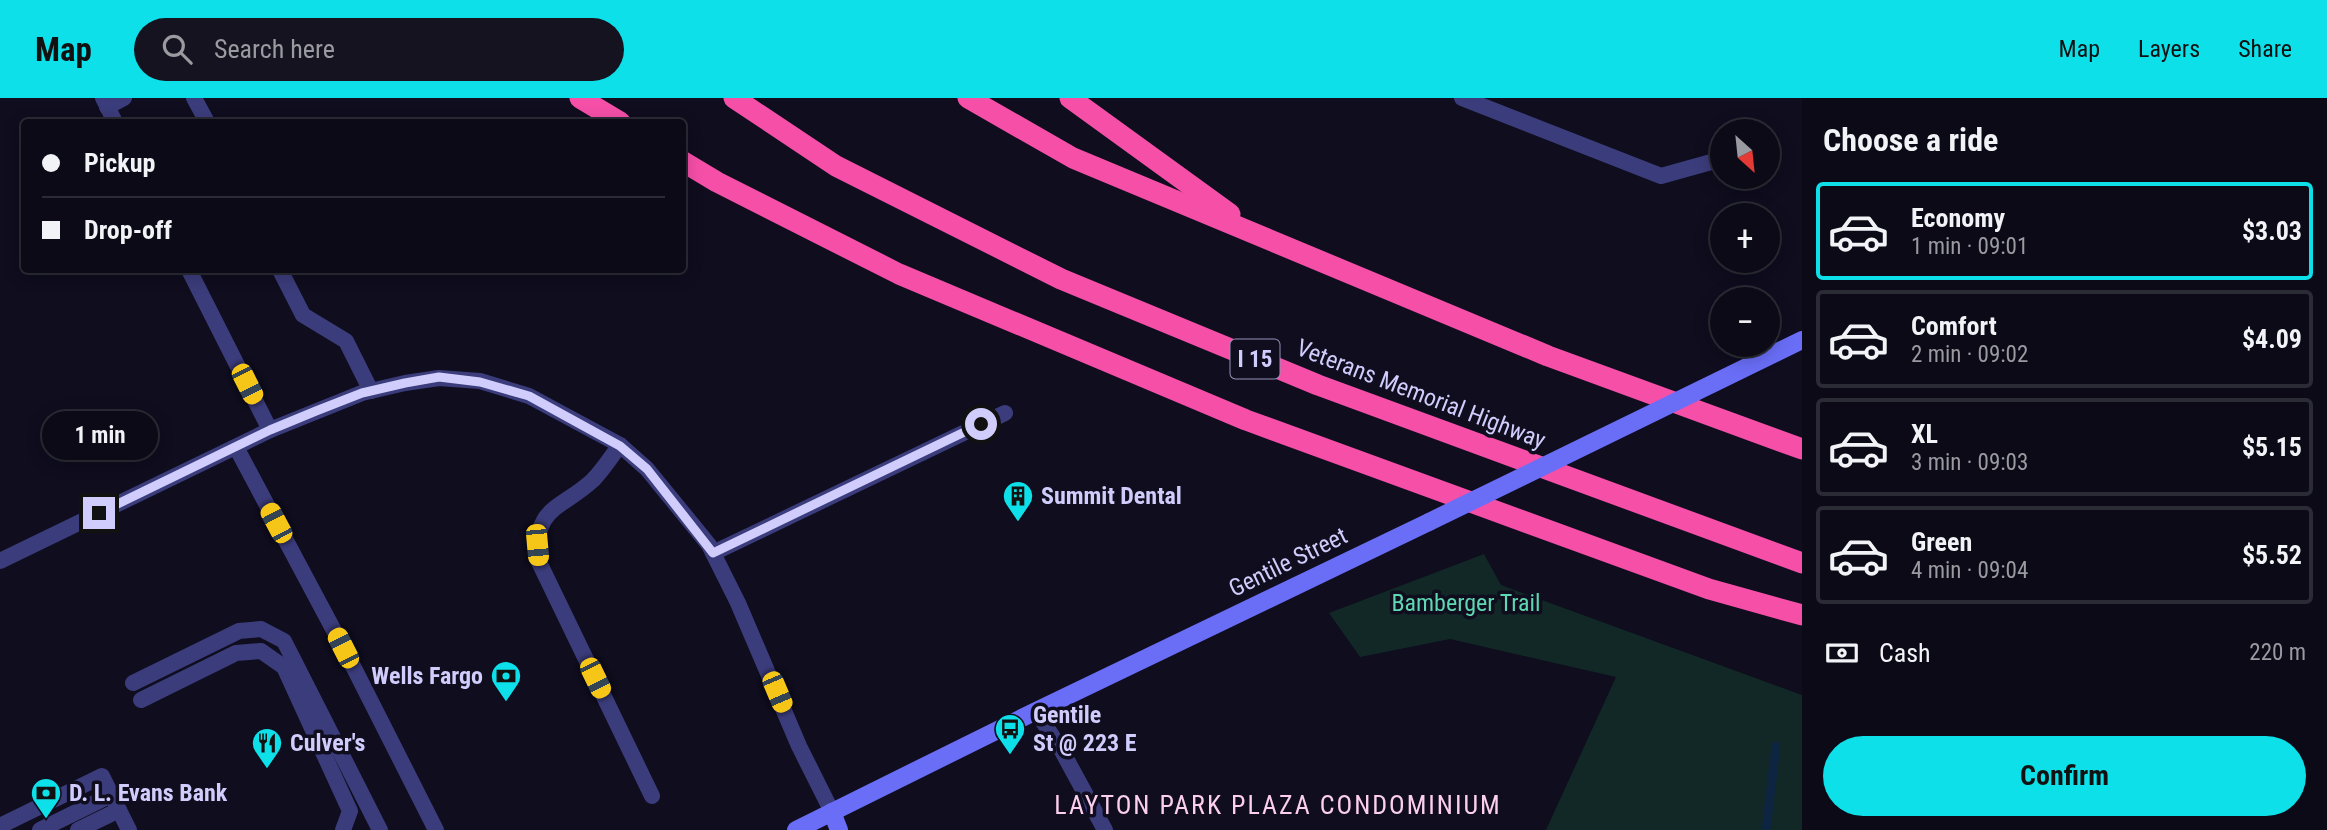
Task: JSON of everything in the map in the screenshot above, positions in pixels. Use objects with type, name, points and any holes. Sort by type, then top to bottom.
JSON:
[{"type":"highway","points":[[580,98],[615,119]]},
{"type":"highway","name":"Veterans Memorial Highway","points":[[734,98],[836,166],[1061,279],[1318,385],[1802,563]]},
{"type":"highway","points":[[968,98],[1073,158],[1548,356],[1802,449]]},
{"type":"highway","points":[[1070,98],[1261,236]]},
{"type":"highway","points":[[686,163],[717,182],[899,274],[1246,420],[1709,589],[1802,615]]},
{"type":"main road","name":"Gentile Street","points":[[796,830],[1802,340]]},
{"type":"main road","points":[[832,812],[839,830]]},
{"type":"lane","points":[[114,119],[105,102],[124,98]]},
{"type":"lane","points":[[194,98],[205,119]]},
{"type":"lane","points":[[1462,98],[1661,176],[1710,162]]},
{"type":"lane","points":[[191,273],[270,430]]},
{"type":"lane","points":[[282,273],[303,315],[346,341],[371,391]]},
{"type":"lane","points":[[0,561],[270,430],[371,391],[439,377],[480,382],[529,396],[620,446],[647,469],[713,553],[738,603],[799,746],[832,812]]},
{"type":"lane","points":[[713,553],[1005,413]]},
{"type":"lane","points":[[620,446],[592,481],[554,507],[541,526],[537,545],[538,560],[652,796]]},
{"type":"lane","points":[[236,447],[436,830]]},
{"type":"lane","points":[[133,683],[239,631],[261,629],[284,641],[380,830]]},
{"type":"lane","points":[[141,700],[236,653],[261,651],[284,667],[360,830]]},
{"type":"lane","points":[[1036,711],[1062,751],[1105,830]]},
{"type":"lane","points":[[0,826],[102,776],[129,830]]},
{"type":"lane","points":[[40,830],[115,802]]},
{"type":"lane","points":[[78,830],[115,802]]},
{"type":"lane","points":[[343,830],[350,811]]},
{"type":"green space","name":"Bamberger Trail","points":[[1484,554],[1501,585],[1802,695],[1802,830],[1546,830],[1616,677],[1450,639],[1360,657],[1329,613]]},
{"type":"waterway","points":[[1766,830],[1776,746]]},
{"type":"place","name":"Summit Dental","points":[[1018,523]]},
{"type":"place","name":"Wells Fargo","points":[[506,703]]},
{"type":"place","name":"Gentile St @ 223 E","points":[[1010,756]]},
{"type":"place","name":"Culver's","points":[[267,770]]},
{"type":"place","name":"D. L. Evans Bank","points":[[46,820]]},
{"type":"district","name":"LAYTON PARK PLAZA CONDOMINIUM","points":[[1278,805]]},
{"type":"route","points":[[99,513],[270,430],[316,411],[362,393],[439,377],[480,382],[529,396],[620,446],[647,469],[713,553],[981,424]]}]
